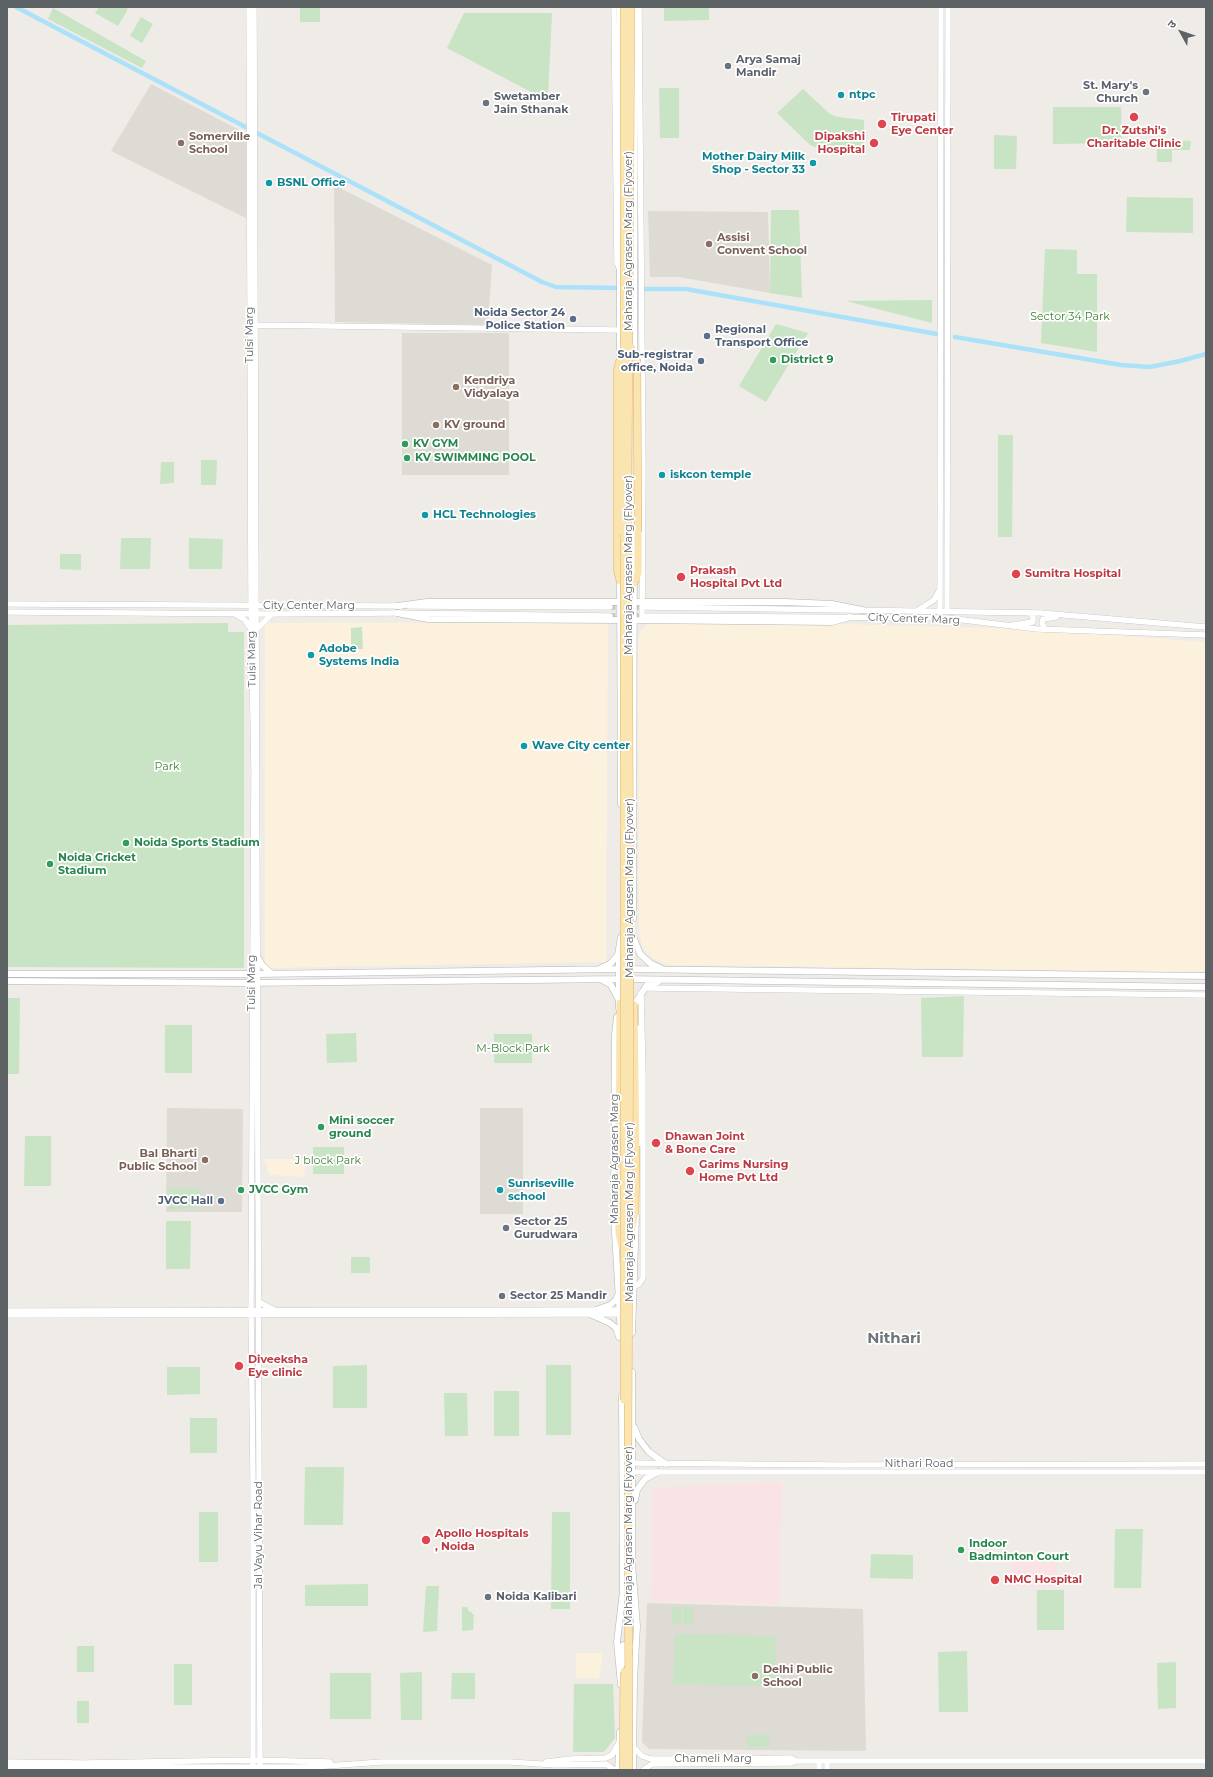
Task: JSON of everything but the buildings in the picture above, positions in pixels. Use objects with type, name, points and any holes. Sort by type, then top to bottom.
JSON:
[{"type":"main road","points":[[620,7],[620,752],[634,750]]},
{"type":"main road","name":"Maharaja Agrasen Marg (Flyover)","points":[[624,7],[630,1234],[628,1459],[629,1770]]},
{"type":"main road","name":"Maharaja Agrasen Marg (Flyover)","points":[[623,1770],[626,345],[631,7]]},
{"type":"main road","points":[[635,7],[633,936],[636,970]]},
{"type":"main road","points":[[620,20],[635,20]]},
{"type":"main road","points":[[620,177],[634,177]]},
{"type":"main road","points":[[626,345],[637,361],[638,573],[634,583]]},
{"type":"main road","points":[[620,581],[617,569],[617,370],[626,345]]},
{"type":"main road","points":[[621,523],[634,522]]},
{"type":"main road","points":[[397,610],[427,602],[620,602]]},
{"type":"main road","points":[[634,602],[644,604],[793,602],[832,604],[862,610]]},
{"type":"main road","points":[[397,610],[428,619],[620,620]]},
{"type":"main road","points":[[634,620],[644,618],[832,622],[850,617]]},
{"type":"main road","name":"Maharaja Agrasen Marg","points":[[618,1770],[622,1713],[617,1642],[622,1601],[622,1410],[620,1312],[614,1215],[614,1105],[615,1034],[620,1003],[618,980],[619,951],[621,942],[620,752]]},
{"type":"main road","points":[[633,936],[640,954],[650,964],[664,970]]},
{"type":"main road","points":[[596,970],[614,961],[619,951]]},
{"type":"main road","points":[[258,958],[262,965],[272,974]]},
{"type":"main road","points":[[7,974],[272,974],[619,969],[1206,976]]},
{"type":"main road","name":"Maharaja Agrasen Marg","points":[[633,1770],[634,1679],[637,1626],[632,1564],[633,1287],[639,1163],[639,1051],[634,1005],[636,970]]},
{"type":"main road","points":[[7,980],[255,982],[665,980],[1206,987]]},
{"type":"main road","points":[[602,980],[611,985],[616,992],[620,1003],[619,1233],[624,1255]]},
{"type":"main road","points":[[630,1234],[635,1211],[636,1048],[634,1005],[647,985],[665,980]]},
{"type":"main road","points":[[596,1310],[610,1305],[616,1300],[619,1291]]},
{"type":"main road","points":[[590,1314],[610,1323],[616,1328],[621,1342]]},
{"type":"main road","points":[[615,1412],[622,1410]]},
{"type":"main road","points":[[632,1424],[639,1439],[650,1452],[666,1464]]},
{"type":"main road","points":[[633,1506],[638,1490],[645,1479],[658,1472]]},
{"type":"main road","points":[[622,1601],[626,1596],[630,1596],[635,1600]]},
{"type":"main road","points":[[619,1672],[622,1666],[622,1648],[626,1644],[632,1648],[634,1679]]},
{"type":"street","name":"Tulsi Marg","points":[[249,7],[252,123]]},
{"type":"street","name":"Tulsi Marg","points":[[254,7],[251,140],[257,606],[251,630],[256,771],[258,958],[255,974]]},
{"type":"street","points":[[614,7],[617,263],[620,271]]},
{"type":"street","points":[[639,7],[644,618]]},
{"type":"street","points":[[940,612],[941,7]]},
{"type":"street","points":[[947,612],[948,7]]},
{"type":"street","name":"Tulsi Marg","points":[[253,325],[251,606],[257,628],[255,982],[259,1313]]},
{"type":"street","points":[[253,325],[619,330]]},
{"type":"street","points":[[916,611],[934,600],[941,587]]},
{"type":"street","points":[[257,593],[267,606]]},
{"type":"street","name":"City Center Marg","points":[[7,604],[267,606],[610,616]]},
{"type":"street","name":"City Center Marg","points":[[7,612],[272,614],[397,610],[610,607]]},
{"type":"street","name":"City Center Marg","points":[[862,610],[1029,612],[1206,627]]},
{"type":"street","points":[[1012,626],[1032,622],[1034,616],[1029,612]]},
{"type":"street","points":[[235,614],[245,620],[251,630]]},
{"type":"street","points":[[257,628],[272,614]]},
{"type":"street","points":[[1045,629],[1042,623],[1044,618],[1064,615]]},
{"type":"street","name":"City Center Marg","points":[[850,617],[947,618],[1045,629],[1206,635]]},
{"type":"street","name":"Tulsi Marg","points":[[251,1313],[255,982]]},
{"type":"street","points":[[633,1287],[639,1284],[643,1278],[643,991],[1206,995]]},
{"type":"street","points":[[258,1302],[275,1311]]},
{"type":"street","points":[[259,1313],[275,1311],[596,1310],[620,1312]]},
{"type":"street","points":[[7,1312],[590,1314],[620,1312]]},
{"type":"street","points":[[7,1315],[251,1313]]},
{"type":"street","name":"Jal Vayu Vihar Road","points":[[251,1313],[253,1482],[253,1760]]},
{"type":"street","name":"Jal Vayu Vihar Road","points":[[259,1313],[260,1760]]},
{"type":"street","name":"Nithari Road","points":[[622,1462],[633,1464],[840,1465],[1206,1464]]},
{"type":"street","points":[[840,1465],[840,1472]]},
{"type":"street","points":[[622,1472],[1206,1472]]},
{"type":"street","points":[[540,1763],[560,1760],[606,1758],[612,1755],[620,1743]]},
{"type":"street","name":"Chameli Marg","points":[[633,1747],[642,1756],[651,1759],[791,1758],[796,1761]]},
{"type":"street","points":[[253,1760],[253,1768]]},
{"type":"street","points":[[260,1760],[260,1768]]},
{"type":"street","points":[[7,1762],[260,1760],[312,1767],[347,1763],[398,1762],[540,1763],[556,1765],[606,1764],[614,1770]]},
{"type":"street","name":"Chameli Marg","points":[[643,1770],[652,1764],[791,1763],[796,1761],[1206,1761]]},
{"type":"street","points":[[819,1761],[819,1770]]},
{"type":"street","points":[[827,1761],[827,1770]]},
{"type":"street","points":[[7,1767],[260,1768],[282,1764]]},
{"type":"shaded area","name":"Somerville School","points":[[151,84],[247,134],[246,218],[111,151]]},
{"type":"shaded area","points":[[334,185],[492,265],[488,325],[335,322]]},
{"type":"shaded area","name":"Assisi Convent School","points":[[648,211],[768,212],[770,293],[679,277],[650,277]]},
{"type":"shaded area","name":"Kendriya Vidyalaya","points":[[402,333],[509,333],[509,475],[402,475]]},
{"type":"shaded area","points":[[658,619],[1028,629],[1206,642],[1206,972],[668,965],[652,958],[643,949],[639,932],[638,638],[641,630],[647,624]]},
{"type":"shaded area","points":[[608,622],[606,962],[265,968],[265,623]]},
{"type":"shaded area","name":"Bal Bharti Public School","points":[[167,1108],[243,1109],[242,1212],[166,1212]]},
{"type":"shaded area","points":[[480,1108],[523,1108],[523,1214],[480,1214]]},
{"type":"shaded area","points":[[264,1159],[307,1159],[304,1177],[269,1175]]},
{"type":"shaded area","points":[[782,1482],[779,1604],[651,1601],[652,1488]]},
{"type":"shaded area","points":[[1011,1562],[1057,1562],[1057,1587],[1010,1586]]},
{"type":"shaded area","name":"Delhi Public School","points":[[647,1603],[863,1609],[866,1751],[649,1749],[642,1742]]},
{"type":"shaded area","points":[[576,1653],[603,1653],[599,1678],[576,1678]]},
{"type":"green space","points":[[99,7],[124,7],[128,9],[118,26],[95,13]]},
{"type":"green space","points":[[300,7],[320,7],[320,22],[300,22]]},
{"type":"green space","points":[[664,7],[709,7],[709,20],[664,21]]},
{"type":"green space","points":[[53,8],[146,61],[142,68],[48,19]]},
{"type":"green space","points":[[464,13],[552,13],[548,96],[533,93],[447,48]]},
{"type":"green space","points":[[141,17],[153,24],[142,43],[130,36]]},
{"type":"green space","points":[[659,88],[679,88],[679,138],[660,138]]},
{"type":"green space","points":[[803,89],[830,114],[837,117],[864,120],[864,151],[828,150],[810,145],[777,113]]},
{"type":"green space","points":[[1053,107],[1121,107],[1122,143],[1053,144]]},
{"type":"green space","points":[[994,135],[1017,136],[1016,169],[994,169]]},
{"type":"green space","points":[[1157,140],[1191,141],[1190,150],[1172,150],[1172,162],[1157,162]]},
{"type":"green space","points":[[1127,197],[1193,198],[1193,233],[1126,232]]},
{"type":"green space","points":[[771,210],[799,210],[802,298],[770,293]]},
{"type":"green space","name":"Sector 34 Park","points":[[1045,249],[1077,250],[1077,274],[1097,274],[1097,352],[1041,343]]},
{"type":"green space","points":[[932,300],[932,323],[846,301]]},
{"type":"green space","name":"District 9","points":[[776,324],[808,333],[766,402],[739,386]]},
{"type":"green space","points":[[998,435],[1013,435],[1012,537],[998,537]]},
{"type":"green space","points":[[201,460],[217,460],[216,485],[201,485]]},
{"type":"green space","points":[[161,462],[174,462],[174,483],[160,484]]},
{"type":"green space","points":[[121,538],[151,538],[150,569],[120,569]]},
{"type":"green space","points":[[189,538],[223,539],[222,569],[189,569]]},
{"type":"green space","points":[[60,554],[81,554],[81,570],[60,569]]},
{"type":"green space","name":"Noida Sports Stadium","points":[[228,623],[228,632],[244,632],[244,968],[7,967],[7,625]]},
{"type":"green space","points":[[362,627],[363,649],[351,649],[351,628]]},
{"type":"green space","points":[[964,996],[963,1057],[922,1057],[921,998]]},
{"type":"green space","points":[[7,998],[20,998],[19,1074],[7,1074]]},
{"type":"green space","points":[[165,1025],[192,1025],[192,1073],[165,1073]]},
{"type":"green space","points":[[356,1033],[357,1062],[327,1063],[326,1034]]},
{"type":"green space","name":"M-Block Park","points":[[494,1034],[532,1034],[532,1063],[494,1063]]},
{"type":"green space","points":[[25,1136],[51,1136],[51,1186],[24,1186]]},
{"type":"green space","name":"J block Park","points":[[313,1147],[344,1147],[344,1174],[313,1174]]},
{"type":"green space","points":[[168,1188],[197,1188],[202,1193],[202,1207],[168,1210]]},
{"type":"green space","points":[[166,1221],[191,1221],[190,1269],[166,1269]]},
{"type":"green space","points":[[351,1257],[370,1257],[370,1273],[351,1273]]},
{"type":"green space","points":[[367,1365],[367,1408],[333,1408],[333,1366]]},
{"type":"green space","points":[[546,1365],[571,1365],[571,1435],[546,1435]]},
{"type":"green space","points":[[167,1367],[200,1367],[200,1394],[167,1395]]},
{"type":"green space","points":[[494,1391],[519,1391],[519,1436],[494,1436]]},
{"type":"green space","points":[[444,1393],[467,1393],[468,1436],[445,1436]]},
{"type":"green space","points":[[190,1418],[217,1418],[217,1453],[190,1453]]},
{"type":"green space","points":[[305,1467],[344,1467],[343,1525],[304,1525]]},
{"type":"green space","points":[[199,1512],[218,1512],[218,1562],[199,1562]]},
{"type":"green space","points":[[552,1512],[570,1512],[570,1609],[551,1609]]},
{"type":"green space","points":[[1115,1529],[1143,1529],[1141,1588],[1114,1588]]},
{"type":"green space","points":[[871,1554],[913,1555],[913,1579],[870,1578]]},
{"type":"green space","points":[[368,1584],[368,1606],[305,1606],[305,1585]]},
{"type":"green space","points":[[426,1586],[439,1586],[437,1631],[423,1632]]},
{"type":"green space","points":[[1037,1590],[1064,1590],[1064,1630],[1037,1630]]},
{"type":"green space","points":[[462,1607],[467,1607],[469,1612],[474,1614],[473,1630],[462,1631]]},
{"type":"green space","points":[[672,1607],[681,1607],[681,1624],[672,1625]]},
{"type":"green space","points":[[683,1607],[693,1607],[693,1625],[684,1625]]},
{"type":"green space","points":[[675,1634],[776,1636],[775,1686],[673,1684]]},
{"type":"green space","points":[[77,1646],[94,1646],[94,1672],[77,1672]]},
{"type":"green space","points":[[967,1651],[968,1712],[939,1712],[938,1652]]},
{"type":"green space","points":[[1176,1662],[1176,1708],[1158,1709],[1157,1663]]},
{"type":"green space","points":[[174,1664],[192,1664],[192,1705],[174,1705]]},
{"type":"green space","points":[[422,1672],[422,1720],[401,1720],[400,1673]]},
{"type":"green space","points":[[330,1673],[371,1673],[371,1719],[330,1719]]},
{"type":"green space","points":[[452,1673],[475,1673],[475,1699],[451,1699]]},
{"type":"green space","points":[[574,1684],[613,1684],[615,1738],[604,1752],[573,1752]]},
{"type":"green space","points":[[77,1701],[89,1701],[89,1723],[77,1723]]},
{"type":"green space","points":[[747,1735],[769,1735],[770,1747],[747,1747]]},
{"type":"waterway","points":[[16,7],[542,282],[556,287],[622,288]]},
{"type":"waterway","points":[[644,289],[686,289],[937,334]]},
{"type":"waterway","points":[[955,337],[1121,365],[1150,367],[1206,354]]},
{"type":"tunnel","points":[[610,607],[646,607]]},
{"type":"tunnel","points":[[610,616],[646,616]]},
{"type":"place","name":"Arya Samaj Mandir","points":[[728,66]]},
{"type":"place","name":"St. Mary's Church","points":[[1146,92]]},
{"type":"place","name":"ntpc","points":[[841,95]]},
{"type":"place","name":"Swetamber Jain Sthanak","points":[[486,103]]},
{"type":"place","name":"Dr. Zutshi's Charitable Clinic","points":[[1134,117]]},
{"type":"place","name":"Tirupati Eye Center","points":[[882,124]]},
{"type":"place","name":"Somerville School","points":[[181,143]]},
{"type":"place","name":"Dipakshi Hospital","points":[[874,143]]},
{"type":"place","name":"Mother Dairy Milk Shop - Sector 33","points":[[813,163]]},
{"type":"place","name":"BSNL Office","points":[[269,183]]},
{"type":"place","name":"Assisi Convent School","points":[[709,244]]},
{"type":"place","name":"Noida Sector 24 Police Station","points":[[573,319]]},
{"type":"place","name":"Regional Transport Office","points":[[707,336]]},
{"type":"place","name":"District 9","points":[[773,360]]},
{"type":"place","name":"Sub-registrar office, Noida","points":[[701,361]]},
{"type":"place","name":"Kendriya Vidyalaya","points":[[456,387]]},
{"type":"place","name":"KV ground","points":[[436,425]]},
{"type":"place","name":"KV GYM","points":[[405,444]]},
{"type":"place","name":"KV SWIMMING POOL","points":[[407,458]]},
{"type":"place","name":"iskcon temple","points":[[662,475]]},
{"type":"place","name":"HCL Technologies","points":[[425,515]]},
{"type":"place","name":"Sumitra Hospital","points":[[1016,574]]},
{"type":"place","name":"Prakash Hospital Pvt Ltd","points":[[681,577]]},
{"type":"place","name":"Adobe Systems India","points":[[311,655]]},
{"type":"place","name":"Wave City center","points":[[524,746]]},
{"type":"place","name":"Noida Sports Stadium","points":[[126,843]]},
{"type":"place","name":"Noida Cricket Stadium","points":[[50,864]]},
{"type":"place","name":"Mini soccer ground","points":[[321,1127]]},
{"type":"place","name":"Dhawan Joint & Bone Care","points":[[656,1143]]},
{"type":"place","name":"Bal Bharti Public School","points":[[205,1160]]},
{"type":"place","name":"Garims Nursing Home Pvt Ltd","points":[[690,1171]]},
{"type":"place","name":"JVCC Gym","points":[[241,1190]]},
{"type":"place","name":"Sunriseville school","points":[[500,1190]]},
{"type":"place","name":"JVCC Hall","points":[[221,1201]]},
{"type":"place","name":"Sector 25 Gurudwara","points":[[506,1228]]},
{"type":"place","name":"Sector 25 Mandir","points":[[502,1296]]},
{"type":"place","name":"Diveeksha Eye clinic","points":[[239,1366]]},
{"type":"place","name":"Apollo Hospitals , Noida","points":[[426,1540]]},
{"type":"place","name":"Indoor Badminton Court","points":[[961,1550]]},
{"type":"place","name":"NMC Hospital","points":[[995,1580]]},
{"type":"place","name":"Noida Kalibari","points":[[488,1597]]},
{"type":"place","name":"Delhi Public School","points":[[755,1676]]},
{"type":"district","name":"Nithari","points":[[894,1339]]},
{"type":"park label","name":"Park","points":[[167,767]]}]
